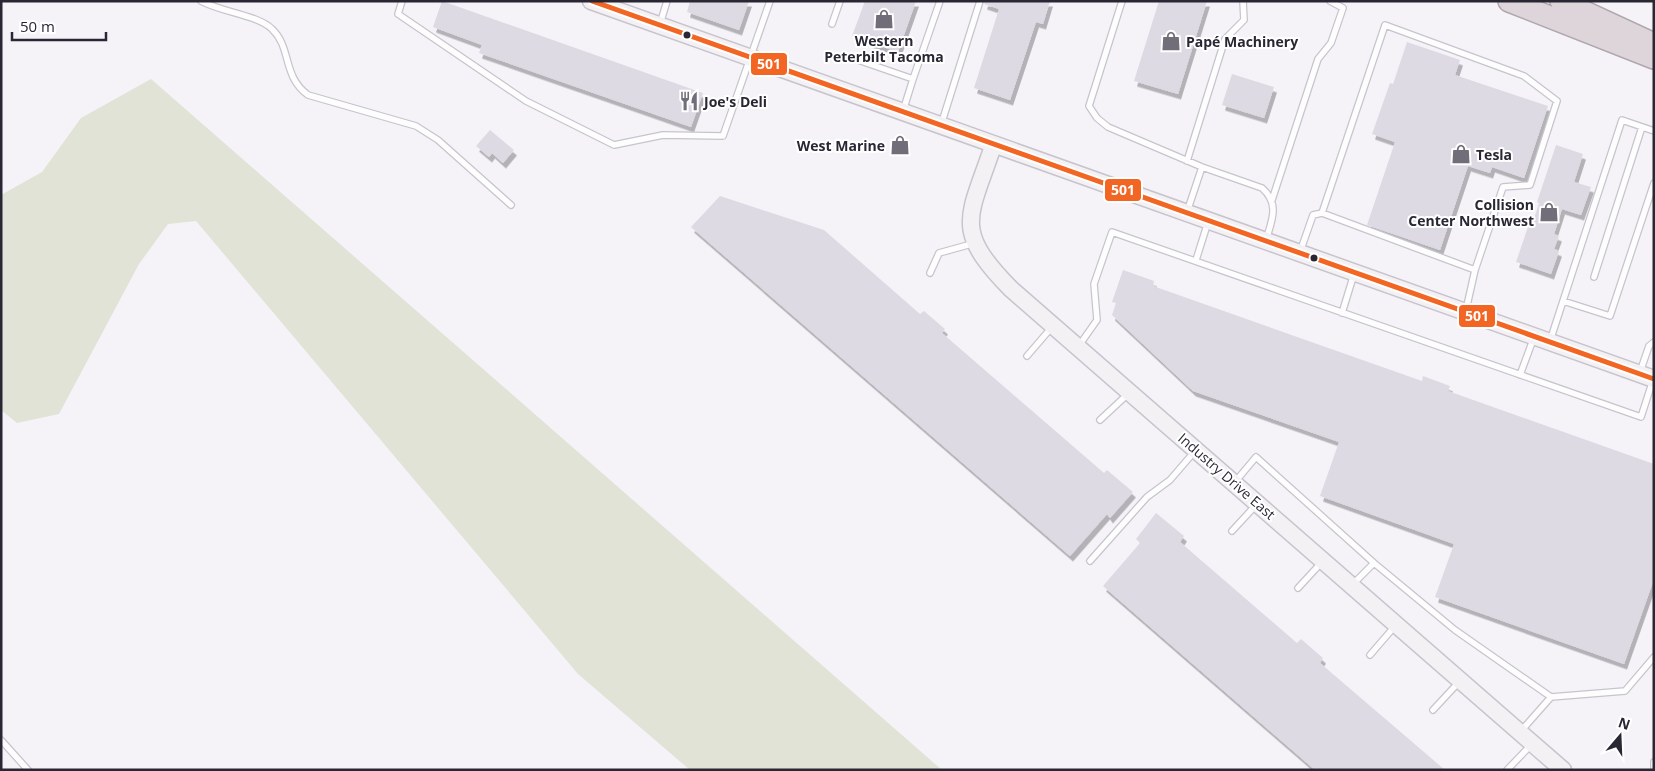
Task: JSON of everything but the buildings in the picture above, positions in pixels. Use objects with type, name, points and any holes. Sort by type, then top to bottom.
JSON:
[{"type":"highway","points":[[1509,1],[1654,58]]},
{"type":"highway","points":[[1561,1],[1654,44]]},
{"type":"main road","points":[[591,1],[748,59],[1534,336],[1550,344],[1649,377]]},
{"type":"main road","name":"Industry Drive East","points":[[993,146],[969,222],[975,242],[988,265],[1053,325],[1564,770]]},
{"type":"lane","points":[[201,1],[212,7],[268,25],[280,40],[292,78],[296,85],[308,95],[416,126],[438,140],[511,205]]},
{"type":"lane","points":[[402,1],[398,14],[446,47],[526,101],[614,145],[663,135],[723,136],[748,59],[770,1]]},
{"type":"lane","points":[[660,26],[667,1]]},
{"type":"lane","points":[[832,24],[840,1]]},
{"type":"lane","points":[[902,113],[940,1]]},
{"type":"lane","points":[[940,127],[980,1]]},
{"type":"lane","points":[[1122,1],[1089,106],[1097,118],[1108,127],[1202,167],[1262,188],[1272,200]]},
{"type":"lane","points":[[1187,160],[1225,39],[1244,20],[1243,1]]},
{"type":"lane","points":[[1266,242],[1274,211],[1272,200],[1318,59],[1331,43],[1343,8],[1330,1]]},
{"type":"lane","points":[[1322,213],[1384,25],[1480,58],[1524,76],[1557,101],[1530,185],[1503,187],[1475,270],[1466,312]]},
{"type":"lane","points":[[855,59],[913,80]]},
{"type":"lane","points":[[1550,344],[1622,120],[1654,131]]},
{"type":"lane","points":[[1594,277],[1642,127]]},
{"type":"lane","points":[[1186,214],[1202,167]]},
{"type":"lane","points":[[1563,301],[1610,316],[1654,183]]},
{"type":"lane","points":[[1300,254],[1314,215],[1322,213],[1475,270]]},
{"type":"lane","points":[[1196,260],[1208,222]]},
{"type":"lane","points":[[1078,346],[1097,320],[1094,284],[1112,232],[1641,417],[1649,377],[1649,346],[1654,342]]},
{"type":"lane","points":[[930,273],[938,253],[975,242]]},
{"type":"lane","points":[[1342,313],[1354,273]]},
{"type":"lane","points":[[1027,356],[1053,325]]},
{"type":"lane","points":[[1520,375],[1534,336]]},
{"type":"lane","points":[[1100,420],[1130,392]]},
{"type":"lane","points":[[1090,561],[1147,497],[1170,480],[1197,450]]},
{"type":"lane","points":[[1234,482],[1256,457],[1374,563],[1455,630],[1551,697],[1625,691],[1654,657]]},
{"type":"lane","points":[[1232,531],[1258,503]]},
{"type":"lane","points":[[1298,588],[1323,560]]},
{"type":"lane","points":[[1352,586],[1374,563]]},
{"type":"lane","points":[[1370,655],[1397,625]]},
{"type":"lane","points":[[1433,710],[1461,680]]},
{"type":"lane","points":[[1520,732],[1551,697]]},
{"type":"lane","points":[[1,740],[28,770]]},
{"type":"lane","points":[[1507,770],[1533,743]]},
{"type":"lane","points":[[1654,762],[1654,770]]},
{"type":"shaded area","points":[[151,79],[942,770],[690,770],[578,674],[196,221],[168,224],[139,264],[59,414],[17,423],[1,410],[1,195],[42,172],[81,118]]},
{"type":"transit line","name":"501","points":[[592,1],[1654,379]]},
{"type":"place","name":"Western Peterbilt Tacoma","points":[[884,19]]},
{"type":"place","name":"Papé Machinery","points":[[1171,41]]},
{"type":"place","name":"Joe's Deli","points":[[689,101]]},
{"type":"place","name":"West Marine","points":[[900,145]]},
{"type":"place","name":"Tesla","points":[[1461,154]]},
{"type":"place","name":"Collision Center Northwest","points":[[1549,212]]}]
